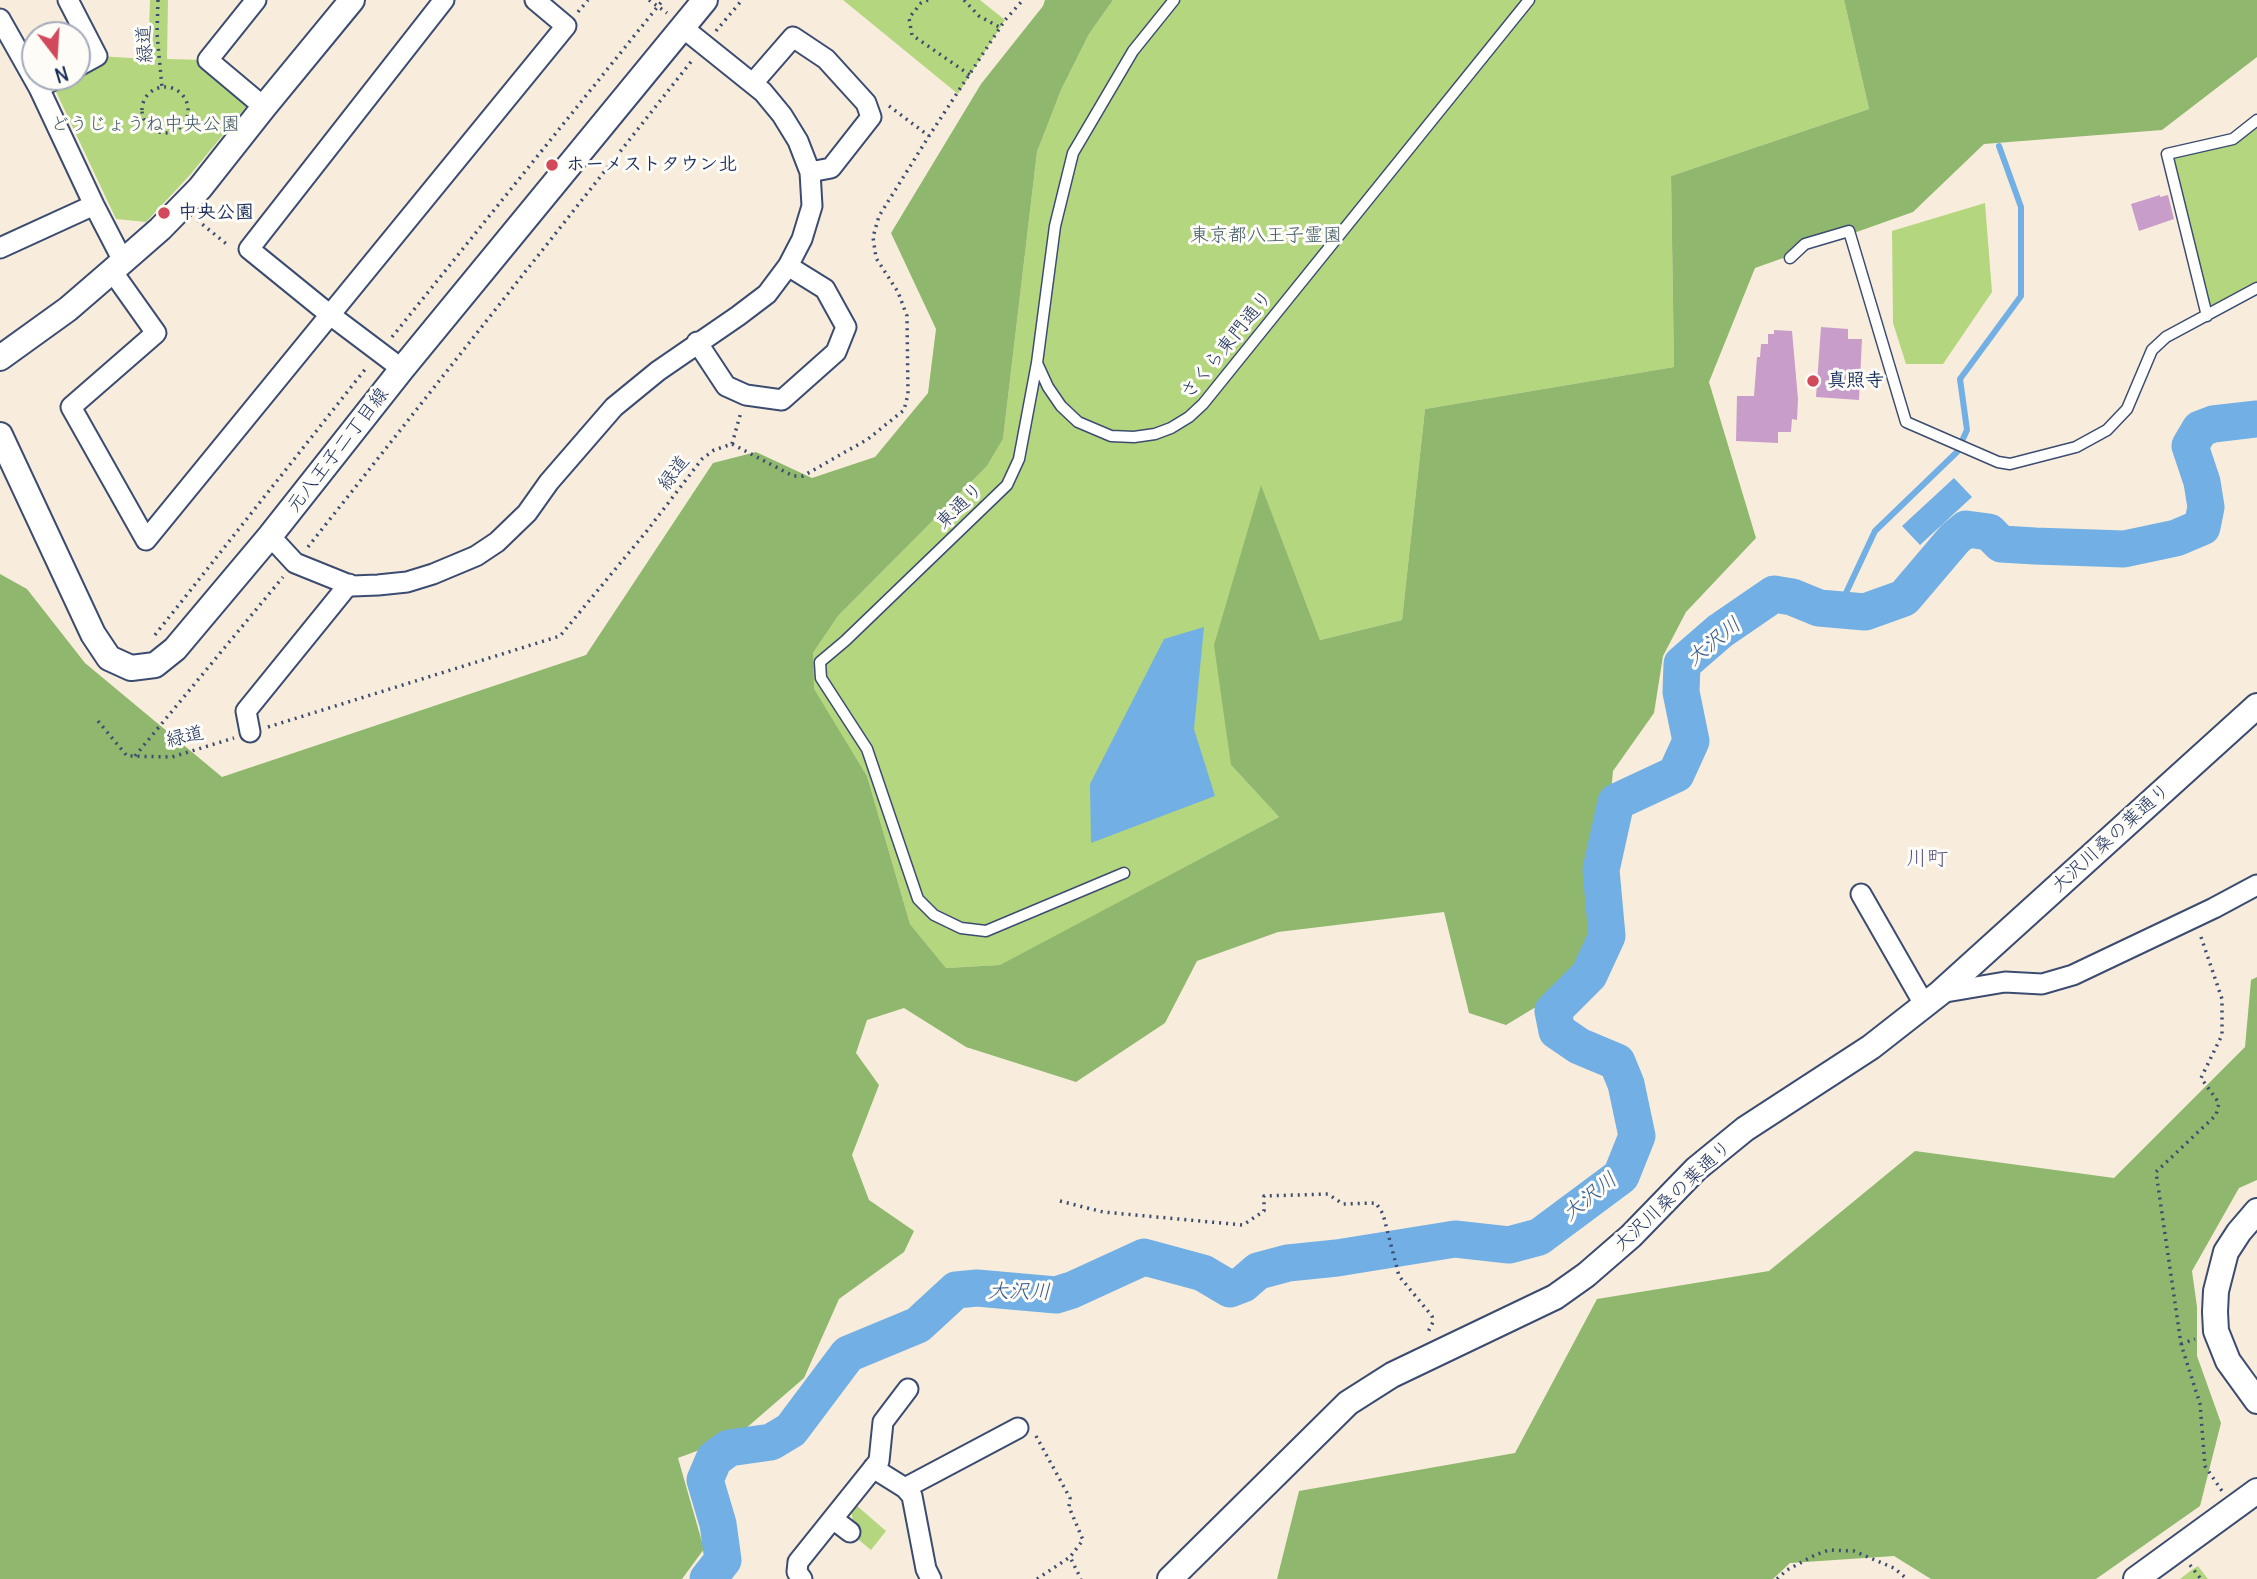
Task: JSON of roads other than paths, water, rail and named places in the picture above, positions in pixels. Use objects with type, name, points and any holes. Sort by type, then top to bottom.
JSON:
[{"type":"street","points":[[68,0],[79,21]]},
{"type":"street","points":[[256,0],[208,60],[264,107]]},
{"type":"street","points":[[0,358],[68,309],[160,229],[201,188],[352,0]]},
{"type":"street","points":[[402,369],[249,249],[444,0]]},
{"type":"street","points":[[39,91],[94,205],[118,266],[156,333],[71,407],[146,540],[566,26],[535,0]]},
{"type":"street","name":"元八王子二丁目線","points":[[0,435],[93,634],[109,658],[131,668],[155,666],[175,649],[270,536],[675,21],[705,0]]},
{"type":"street","points":[[0,19],[21,57]]},
{"type":"street","points":[[270,536],[295,563],[349,584],[378,586],[407,582],[475,556],[497,542],[527,513],[549,482],[614,407],[657,371],[767,293],[788,266],[802,239],[812,206],[810,172],[798,141],[763,92],[675,21]]},
{"type":"street","points":[[752,83],[793,37],[826,59],[866,103],[871,117],[831,168],[810,172]]},
{"type":"street","points":[[91,44],[97,56],[91,59]]},
{"type":"street","points":[[0,248],[94,205]]},
{"type":"street","points":[[697,342],[726,386],[746,395],[782,400],[836,352],[846,327],[825,289],[788,266]]},
{"type":"street","points":[[250,732],[246,711],[349,584]]},
{"type":"street","name":"大沢川桑の葉通り","points":[[1170,1579],[1348,1403],[1392,1376],[1555,1297],[1586,1275],[1632,1236],[1696,1169],[1745,1129],[1871,1047],[1932,998],[2257,705]]},
{"type":"street","points":[[1861,894],[1932,998],[2005,982],[2042,984],[2073,975],[2257,885]]},
{"type":"street","points":[[2257,1211],[2226,1252],[2216,1291],[2215,1312],[2216,1331],[2228,1361],[2257,1401]]},
{"type":"street","points":[[802,1579],[797,1572],[798,1562],[879,1461],[883,1422],[908,1389]]},
{"type":"street","points":[[905,1488],[1024,1427]]},
{"type":"street","points":[[873,1468],[905,1488],[912,1496],[926,1569],[931,1579]]},
{"type":"street","points":[[2136,1579],[2255,1492]]},
{"type":"street","points":[[832,1519],[850,1532]]},
{"type":"lane","points":[[1037,363],[1055,226],[1073,153],[1133,51],[1174,0]]},
{"type":"lane","name":"さくら東門通り","points":[[1037,363],[1061,406],[1079,422],[1111,436],[1155,434],[1189,417],[1219,386],[1269,320],[1529,0]]},
{"type":"lane","points":[[2207,316],[2167,155],[2233,139],[2257,120]]},
{"type":"lane","points":[[1790,258],[1805,244],[1849,230],[1906,422],[1998,462],[2010,464],[2076,447],[2107,430],[2127,409],[2152,350],[2166,337],[2257,288]]},
{"type":"lane","name":"東通り","points":[[1037,363],[1020,459],[1007,485],[820,662],[821,678],[867,749],[918,899],[934,915],[961,928],[986,931],[1124,873]]},
{"type":"water","points":[[1954,478],[1972,497],[1920,545],[1902,526]]},
{"type":"water","points":[[1204,627],[1194,729],[1215,796],[1091,843],[1090,784],[1164,639]]},
{"type":"waterway","points":[[1838,610],[1875,531],[1957,452],[1967,430],[1960,379],[2021,296],[2021,207],[1999,146]]},
{"type":"waterway","name":"大沢川","points":[[708,1579],[723,1560],[718,1524],[705,1480],[714,1459],[729,1448],[771,1442],[791,1430],[848,1354],[918,1325],[956,1290],[977,1288],[1056,1295],[1144,1257],[1203,1273],[1230,1289],[1243,1284],[1258,1271],[1288,1263],[1455,1239],[1509,1245],[1539,1237],[1621,1176],[1637,1136],[1626,1084],[1617,1062],[1579,1046],[1557,1031],[1553,1011],[1589,975],[1607,936],[1601,870],[1616,802],[1676,774],[1691,741],[1681,692],[1682,664],[1720,631],[1774,594],[1792,597],[1819,608],[1865,612],[1904,598],[1955,538],[1966,529],[1989,532],[2001,544],[2124,549],[2176,538],[2202,527],[2206,507],[2202,482],[2190,446],[2200,429],[2213,424],[2257,419]]},
{"type":"place","name":"ホーメストタウン北","points":[[552,165]]},
{"type":"place","name":"中央公園","points":[[164,213]]},
{"type":"place","name":"真照寺","points":[[1813,381]]},
{"type":"district","name":"川町","points":[[1927,859]]},
{"type":"park label","name":"どうじょうね中央公園","points":[[145,125]]},
{"type":"park label","name":"東京都八王子霊園","points":[[1266,236]]}]
